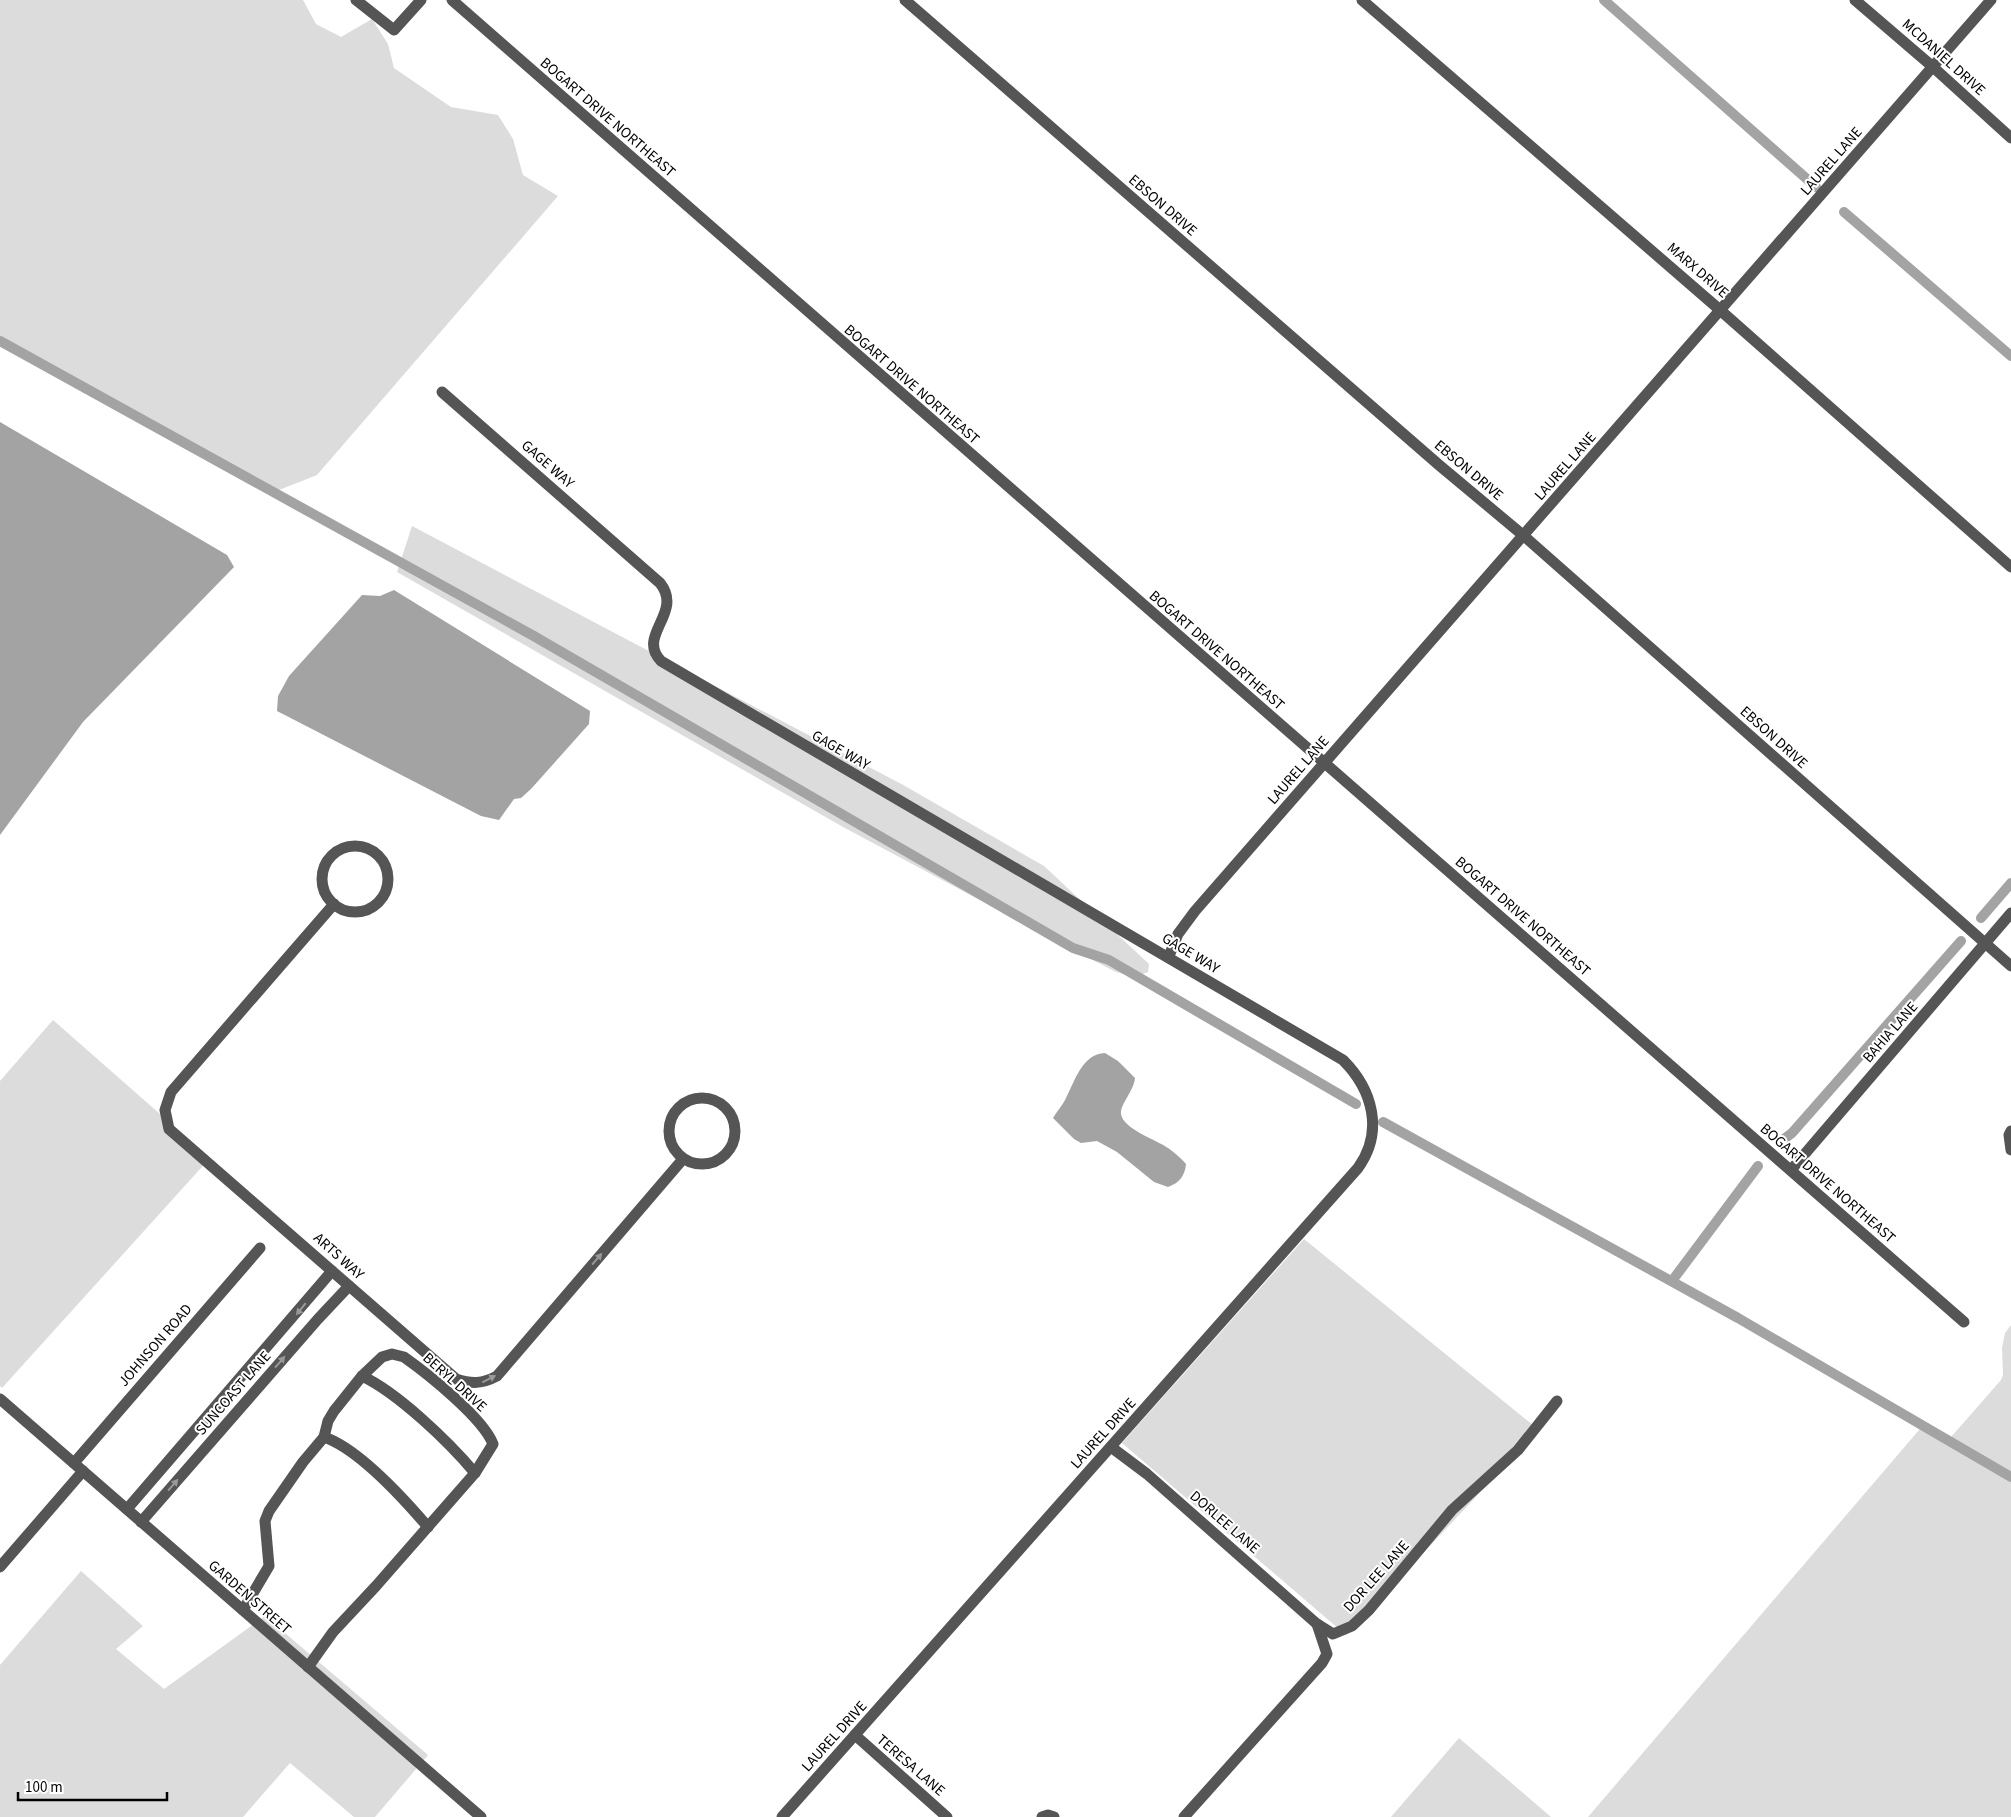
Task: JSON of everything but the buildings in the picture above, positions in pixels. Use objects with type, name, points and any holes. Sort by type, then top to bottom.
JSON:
[{"type":"street","points":[[356,0],[394,30],[421,0]]},
{"type":"street","name":"BOGART DRIVE NORTHEAST","points":[[452,0],[1964,1322]]},
{"type":"street","name":"EBSON DRIVE","points":[[906,0],[1432,459],[1524,536],[2011,966]]},
{"type":"street","name":"MARX DRIVE","points":[[1362,0],[1720,310],[2011,567]]},
{"type":"street","name":"MCDANIEL DRIVE","points":[[1855,0],[1934,67],[2011,138]]},
{"type":"street","name":"LAUREL LANE","points":[[1169,956],[1186,922],[1991,0]]},
{"type":"street","name":"GAGE WAY","points":[[442,392],[667,591],[668,602],[652,642],[653,653],[661,661],[1169,956],[1259,1013],[1332,1053]]},
{"type":"street","points":[[347,847],[362,847],[376,853],[387,869],[388,880],[381,899],[373,907],[364,911],[343,910],[334,904],[327,896],[323,882],[325,867],[330,858],[347,847]]},
{"type":"street","name":"ARTS WAY","points":[[334,904],[171,1092],[165,1110],[169,1129],[456,1380],[468,1383],[484,1383],[497,1376],[683,1159]]},
{"type":"street","name":"BAHIA LANE","points":[[1791,1170],[2011,913]]},
{"type":"street","name":"LAUREL DRIVE","points":[[782,1817],[1364,1160],[1373,1134],[1372,1110],[1368,1097],[1350,1067],[1332,1053]]},
{"type":"street","points":[[702,1098],[721,1104],[729,1112],[734,1122],[735,1134],[732,1145],[726,1154],[716,1161],[705,1164],[683,1159],[670,1142],[670,1122],[675,1112],[691,1100],[702,1098]]},
{"type":"street","points":[[2011,1131],[2009,1135],[2011,1150]]},
{"type":"street","name":"JOHNSON ROAD","points":[[0,1567],[79,1467],[260,1248]]},
{"type":"street","name":"SUNCOAST LANE","points":[[127,1509],[332,1271]]},
{"type":"street","name":"SUNCOAST LANE","points":[[141,1522],[349,1286]]},
{"type":"street","name":"BERYL DRIVE","points":[[243,1610],[269,1566],[265,1522],[269,1511],[303,1462],[324,1437],[328,1421],[334,1411],[362,1376],[382,1357],[392,1354],[404,1357],[417,1366],[489,1434],[493,1444],[475,1473],[332,1632],[308,1667]]},
{"type":"street","points":[[362,1376],[381,1385],[462,1457],[475,1473]]},
{"type":"street","name":"GARDEN STREET","points":[[0,1399],[481,1817]]},
{"type":"street","name":"DOR LEE LANE","points":[[1317,1624],[1333,1634],[1352,1626],[1369,1610],[1452,1510],[1518,1450],[1557,1401]]},
{"type":"street","points":[[324,1437],[340,1444],[358,1457],[414,1510],[428,1527]]},
{"type":"street","name":"DORLEE LANE","points":[[1111,1446],[1147,1474],[1317,1624]]},
{"type":"street","points":[[1184,1817],[1322,1663],[1327,1654],[1317,1624]]},
{"type":"street","name":"TERESA LANE","points":[[855,1735],[947,1817]]},
{"type":"street","points":[[1042,1817],[1048,1815],[1054,1817]]},
{"type":"shaded area","points":[[0,0],[303,0],[316,24],[341,37],[372,19],[388,44],[394,68],[451,107],[498,115],[513,139],[523,175],[558,196],[317,475],[274,492],[0,339]]},
{"type":"shaded area","points":[[0,422],[227,555],[234,567],[83,722],[0,835]]},
{"type":"shaded area","points":[[412,526],[905,786],[1044,866],[1149,964],[1148,972],[1136,977],[1116,972],[1058,942],[843,827],[397,572]]},
{"type":"shaded area","points":[[394,590],[590,711],[589,724],[531,789],[521,798],[514,799],[499,820],[481,816],[277,711],[278,696],[289,676],[362,595],[380,596]]},
{"type":"shaded area","points":[[53,1020],[210,1158],[2,1388],[0,1386],[0,1081]]},
{"type":"shaded area","points":[[1105,1053],[1118,1061],[1135,1078],[1121,1110],[1123,1119],[1134,1129],[1168,1148],[1186,1164],[1183,1175],[1178,1181],[1168,1187],[1154,1182],[1117,1152],[1097,1141],[1081,1143],[1074,1139],[1053,1118],[1065,1101],[1085,1063],[1090,1058]]},
{"type":"shaded area","points":[[1304,1239],[1539,1430],[1346,1635],[1122,1443]]},
{"type":"shaded area","points":[[2011,1325],[2011,1817],[1588,1817],[1925,1423],[1951,1437],[2001,1380],[2003,1375],[2002,1348],[2005,1333]]},
{"type":"shaded area","points":[[81,1571],[143,1626],[116,1649],[164,1689],[265,1616],[428,1755],[375,1817],[354,1817],[290,1763],[243,1817],[0,1817],[0,1665]]},
{"type":"shaded area","points":[[1459,1738],[1551,1817],[1391,1817]]},
{"type":"waterway","points":[[1604,0],[1816,187]]},
{"type":"waterway","points":[[1844,212],[2011,356]]},
{"type":"waterway","points":[[0,341],[532,635],[1073,948],[1109,960],[1356,1104]]},
{"type":"waterway","points":[[1981,918],[2011,883]]},
{"type":"waterway","points":[[1780,1142],[1792,1133],[1961,941]]},
{"type":"waterway","points":[[1383,1122],[1738,1318],[2011,1477]]},
{"type":"waterway","points":[[1672,1281],[1758,1166]]}]
